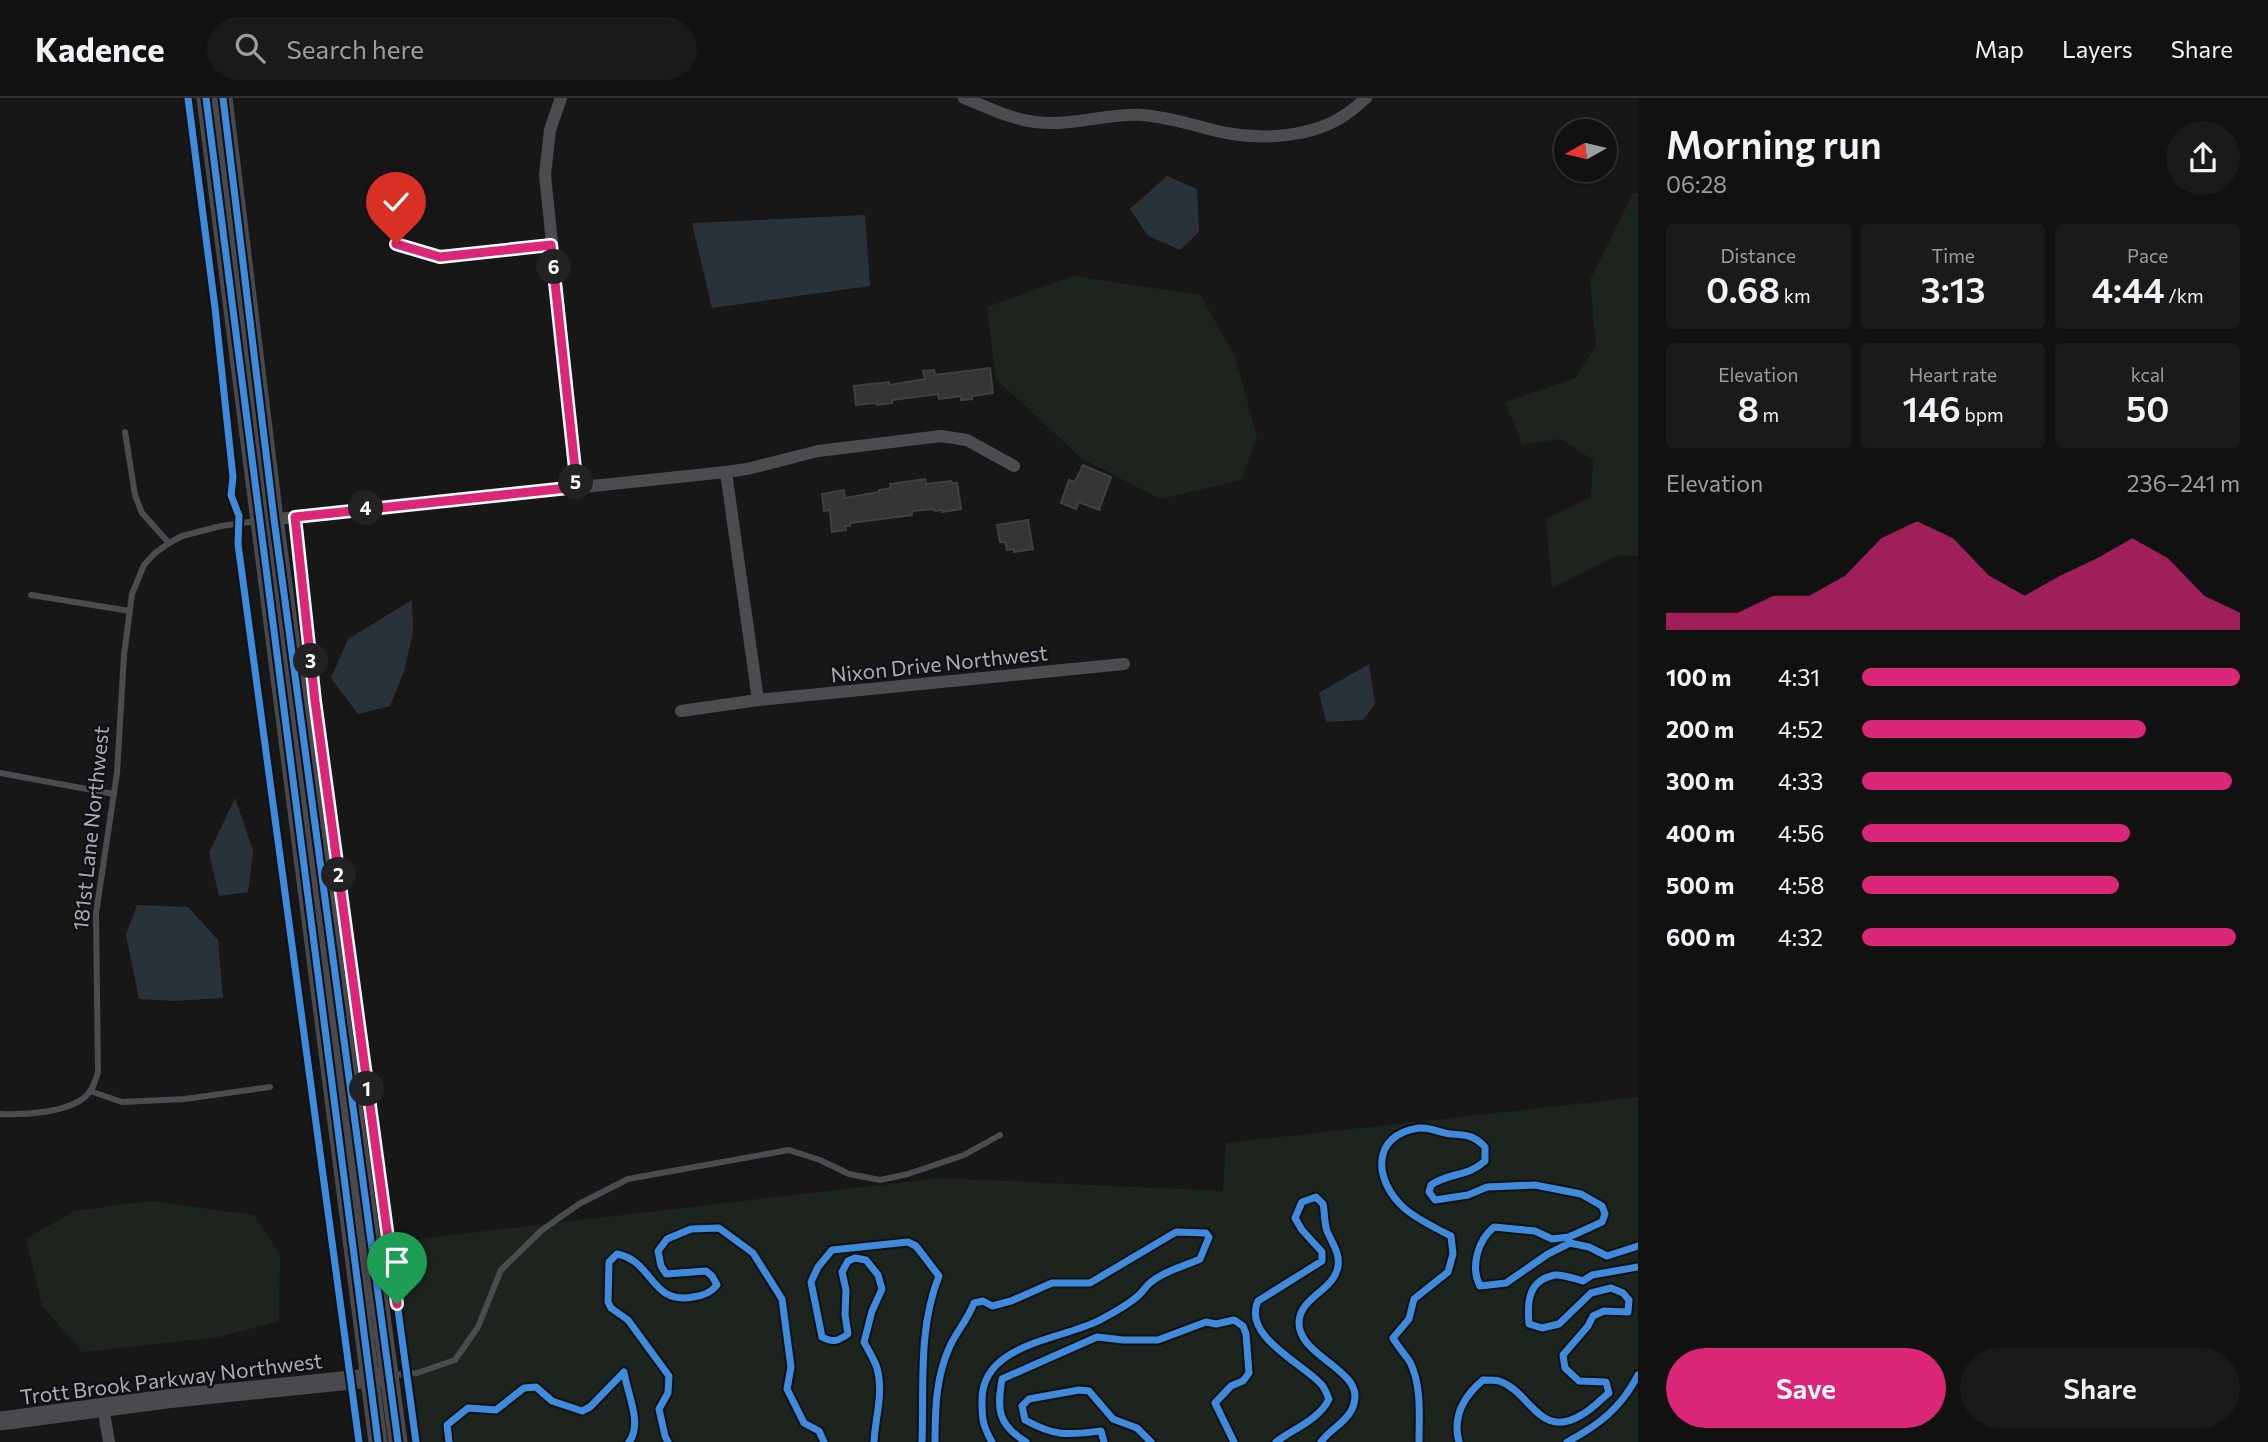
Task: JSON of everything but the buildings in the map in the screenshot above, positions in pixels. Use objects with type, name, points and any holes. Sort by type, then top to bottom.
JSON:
[{"type":"main road","points":[[206,98],[243,372],[398,1442]]},
{"type":"main road","points":[[223,98],[277,642],[345,1202],[378,1442]]},
{"type":"main road","name":"Trott Brook Parkway Northwest","points":[[0,1421],[389,1376]]},
{"type":"street","points":[[561,98],[550,130],[545,174],[577,487]]},
{"type":"street","points":[[964,98],[1035,122],[1080,121],[1133,114],[1159,116],[1228,133],[1254,136],[1286,135],[1317,128],[1344,116],[1366,98]]},
{"type":"street","points":[[396,244],[440,257],[551,245]]},
{"type":"street","points":[[266,520],[726,472],[818,452],[941,436],[967,440],[1014,466]]},
{"type":"street","points":[[726,472],[758,700]]},
{"type":"street","name":"Nixon Drive Northwest","points":[[681,711],[758,700],[1124,664]]},
{"type":"street","points":[[103,1407],[109,1442]]},
{"type":"lane","points":[[125,432],[135,495],[142,513],[169,543]]},
{"type":"lane","name":"181st Lane Northwest","points":[[90,1091],[98,1072],[99,1058],[96,913],[117,773],[123,667],[132,594],[144,565],[169,543],[182,536],[221,526],[266,520]]},
{"type":"lane","points":[[31,595],[130,611]]},
{"type":"lane","points":[[0,773],[114,794]]},
{"type":"lane","points":[[0,1114],[14,1115],[62,1108],[75,1104],[90,1091],[122,1102],[185,1099],[270,1087]]},
{"type":"lane","points":[[389,1376],[417,1373],[455,1360],[478,1327],[502,1270],[542,1230],[579,1205],[628,1179],[789,1150],[820,1160],[849,1174],[880,1180],[908,1174],[964,1155],[1000,1135]]},
{"type":"shaded area","points":[[1167,176],[1197,189],[1199,232],[1180,250],[1148,236],[1130,209]]},
{"type":"shaded area","points":[[1633,193],[1638,193],[1638,556],[1618,555],[1552,588],[1546,519],[1591,497],[1593,460],[1561,439],[1522,444],[1505,402],[1575,378],[1596,346],[1590,280]]},
{"type":"shaded area","points":[[865,215],[870,286],[712,308],[692,223]]},
{"type":"shaded area","points":[[1073,276],[1200,295],[1235,356],[1257,437],[1241,480],[1160,499],[1081,458],[996,379],[987,307]]},
{"type":"shaded area","points":[[412,600],[413,633],[404,671],[390,706],[358,714],[331,678],[348,639]]},
{"type":"shaded area","points":[[1369,664],[1375,704],[1363,720],[1326,722],[1319,693]]},
{"type":"shaded area","points":[[235,798],[253,851],[248,892],[219,896],[209,853]]},
{"type":"shaded area","points":[[137,905],[188,907],[218,940],[223,998],[175,1001],[139,999],[126,935]]},
{"type":"shaded area","points":[[1638,1097],[1638,1442],[420,1442],[393,1242],[940,1178],[1223,1191],[1226,1143]]},
{"type":"shaded area","points":[[150,1201],[254,1215],[280,1254],[279,1321],[219,1337],[82,1352],[42,1306],[26,1239],[74,1211]]},
{"type":"cycle path","points":[[188,98],[215,308],[233,477],[231,495],[239,516],[238,544],[359,1442]]},
{"type":"cycle path","points":[[206,98],[378,1442]]},
{"type":"cycle path","points":[[223,98],[274,519],[398,1442]]},
{"type":"cycle path","points":[[295,517],[315,701],[416,1442]]},
{"type":"cycle path","points":[[1419,1442],[1419,1402],[1414,1371],[1393,1338],[1409,1319],[1414,1299],[1448,1272],[1453,1254],[1451,1236],[1404,1208],[1387,1185],[1382,1161],[1385,1149],[1392,1140],[1403,1132],[1423,1128],[1470,1136],[1485,1147],[1485,1161],[1479,1166],[1431,1185],[1429,1192],[1435,1200],[1468,1195],[1487,1187],[1535,1185],[1581,1194],[1602,1206],[1605,1214],[1602,1222],[1569,1237],[1552,1239],[1535,1231],[1494,1227],[1488,1232],[1477,1254],[1476,1271],[1480,1286],[1506,1283],[1548,1254],[1570,1243],[1589,1247],[1607,1256],[1638,1246]]},
{"type":"cycle path","points":[[1276,1442],[1319,1413],[1329,1399],[1321,1384],[1266,1337],[1258,1326],[1255,1314],[1258,1301],[1322,1261],[1322,1252],[1295,1218],[1302,1202],[1316,1197],[1323,1204],[1326,1228],[1337,1252],[1338,1266],[1331,1281],[1305,1306],[1299,1322],[1302,1335],[1310,1346],[1344,1375],[1352,1385],[1355,1397],[1348,1416],[1321,1442]]},
{"type":"cycle path","points":[[668,1442],[659,1409],[668,1393],[669,1376],[628,1320],[611,1308],[608,1302],[609,1262],[617,1254],[629,1258],[668,1295],[679,1298],[703,1295],[717,1285],[712,1276],[706,1271],[666,1274],[658,1251],[667,1239],[691,1229],[719,1228],[753,1253],[782,1299],[791,1367],[787,1389],[804,1423],[819,1431],[824,1442]]},
{"type":"cycle path","points":[[935,1442],[936,1405],[945,1357],[974,1303],[983,1301],[992,1306],[1011,1301],[1052,1283],[1090,1283],[1176,1232],[1206,1233],[1209,1237],[1200,1259],[1156,1278],[1131,1302],[1100,1320],[1026,1346],[1008,1355],[994,1367],[985,1382],[982,1402],[984,1423],[992,1442]]},
{"type":"cycle path","points":[[874,1442],[879,1377],[864,1342],[872,1311],[882,1289],[878,1275],[866,1260],[855,1258],[848,1261],[842,1272],[846,1290],[845,1315],[848,1334],[835,1340],[822,1337],[811,1282],[818,1267],[832,1250],[908,1242],[916,1246],[939,1276],[932,1296],[925,1337],[922,1442]]},
{"type":"cycle path","points":[[1459,1442],[1457,1424],[1461,1407],[1483,1380],[1499,1381],[1510,1386],[1536,1412],[1556,1422],[1568,1421],[1583,1414],[1609,1393],[1606,1382],[1579,1381],[1565,1368],[1563,1355],[1588,1326],[1593,1316],[1604,1311],[1628,1312],[1629,1300],[1623,1293],[1611,1288],[1591,1293],[1559,1324],[1542,1328],[1529,1324],[1529,1300],[1539,1282],[1555,1275],[1583,1281],[1592,1275],[1638,1267]]},
{"type":"cycle path","points":[[1026,1442],[1009,1429],[1001,1415],[1002,1379],[1097,1337],[1158,1340],[1206,1322],[1216,1324],[1234,1320],[1243,1326],[1246,1334],[1249,1373],[1243,1381],[1231,1386],[1215,1403],[1234,1442]]},
{"type":"cycle path","points":[[449,1442],[447,1425],[468,1408],[496,1410],[524,1388],[536,1387],[552,1401],[582,1411],[590,1407],[624,1372],[635,1426],[629,1442]]},
{"type":"cycle path","points":[[1567,1442],[1589,1429],[1617,1406],[1638,1375]]},
{"type":"cycle path","points":[[1104,1442],[1101,1431],[1062,1433],[1036,1426],[1025,1420],[1022,1406],[1029,1399],[1079,1390],[1089,1391],[1113,1419],[1137,1428],[1151,1442]]},
{"type":"route","points":[[396,244],[440,257],[551,245],[577,487],[295,517],[315,701],[397,1304]]}]
